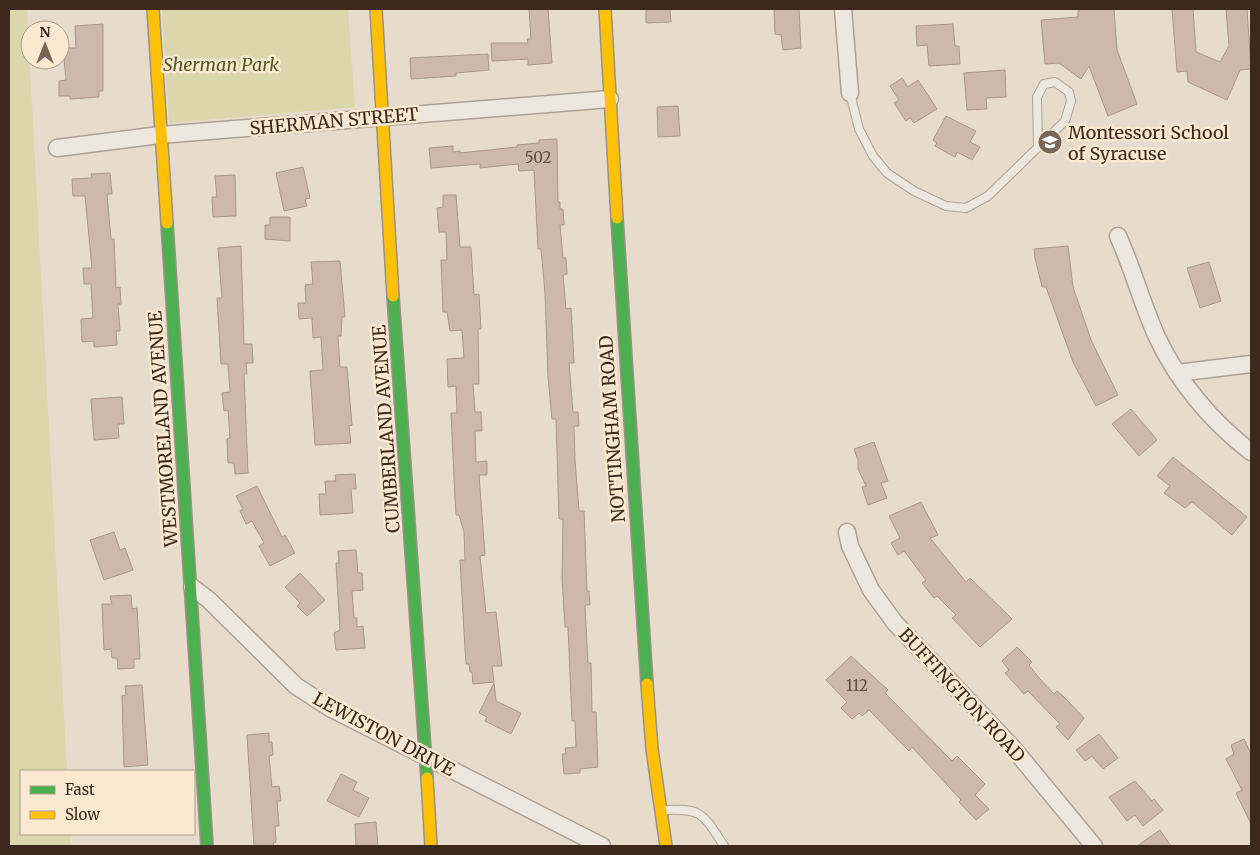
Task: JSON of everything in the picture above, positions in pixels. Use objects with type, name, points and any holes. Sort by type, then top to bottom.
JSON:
[{"type":"street","name":"WESTMORELAND AVENUE","points":[[153,9],[192,587],[207,846]]},
{"type":"street","name":"CUMBERLAND AVENUE","points":[[376,9],[387,219],[418,630],[431,846]]},
{"type":"street","name":"NOTTINGHAM ROAD","points":[[605,9],[624,340],[651,740],[666,846]]},
{"type":"street","points":[[843,9],[850,93]]},
{"type":"street","name":"SHERMAN STREET","points":[[58,148],[160,135],[610,99]]},
{"type":"street","points":[[1118,236],[1157,336],[1177,373],[1201,405],[1251,452]]},
{"type":"street","points":[[1177,373],[1251,364]]},
{"type":"street","name":"BUFFINGTON ROAD","points":[[847,532],[850,546],[871,590],[895,623],[1013,748],[1094,846]]},
{"type":"street","name":"LEWISTON DRIVE","points":[[192,587],[209,600],[296,686],[330,708],[602,846]]},
{"type":"lane","points":[[850,93],[859,130],[873,156],[887,173],[914,191],[946,206],[966,208],[988,196],[1065,121],[1071,101],[1069,92],[1055,82],[1044,84],[1037,97],[1038,146]]},
{"type":"lane","points":[[661,810],[687,809],[705,817],[724,846]]},
{"type":"green space","points":[[9,9],[27,9],[28,20],[20,20],[20,70],[30,70],[67,770],[20,770],[20,835],[70,835],[71,846],[9,846]]},
{"type":"green space","name":"Sherman Park","points":[[162,9],[348,9],[355,107],[169,123]]},
{"type":"building","points":[[529,9],[548,9],[552,63],[528,65],[528,59],[492,61],[491,43],[528,43],[527,39],[531,39]]},
{"type":"building","points":[[646,9],[670,9],[671,22],[646,23]]},
{"type":"building","points":[[774,9],[799,9],[801,48],[783,50],[781,35],[775,34]]},
{"type":"building","points":[[1082,9],[1114,9],[1117,50],[1137,104],[1108,116],[1089,66],[1081,79],[1059,63],[1045,64],[1041,20],[1078,17],[1078,11]]},
{"type":"building","points":[[1172,9],[1193,9],[1196,52],[1220,62],[1229,46],[1226,9],[1247,9],[1251,69],[1240,70],[1227,100],[1188,82],[1187,71],[1177,72]]},
{"type":"building","points":[[103,24],[103,91],[99,91],[99,97],[70,99],[70,96],[59,96],[59,81],[66,80],[65,70],[70,70],[70,48],[76,48],[75,26]]},
{"type":"building","points":[[953,24],[955,46],[959,46],[960,64],[929,66],[927,45],[917,46],[916,26]]},
{"type":"building","points":[[488,54],[489,70],[456,73],[456,76],[411,79],[410,58]]},
{"type":"building","points":[[1005,70],[1006,97],[986,98],[987,109],[967,110],[964,73]]},
{"type":"building","points":[[902,78],[908,87],[918,80],[937,109],[914,123],[910,118],[906,121],[894,103],[899,100],[890,86]]},
{"type":"building","points":[[678,106],[680,136],[658,137],[657,107]]},
{"type":"building","points":[[946,116],[976,131],[970,142],[980,147],[972,160],[957,152],[955,157],[935,146],[937,143],[933,140]]},
{"type":"building","points":[[557,139],[558,202],[560,202],[560,209],[563,209],[564,225],[560,225],[563,258],[566,258],[567,274],[563,275],[566,309],[571,308],[572,325],[574,363],[569,363],[573,412],[578,412],[579,426],[574,426],[575,460],[579,511],[584,511],[587,591],[589,591],[590,605],[585,605],[588,663],[591,663],[592,712],[596,712],[598,767],[580,769],[580,773],[564,774],[562,754],[566,754],[565,748],[576,747],[575,721],[572,721],[568,627],[565,627],[562,578],[563,519],[559,519],[556,419],[552,419],[548,376],[545,293],[541,249],[538,249],[534,170],[519,171],[518,164],[480,168],[480,164],[431,168],[429,148],[453,146],[453,152],[460,151],[460,153],[517,147],[517,145],[539,143],[539,140]]},
{"type":"building","points":[[303,167],[310,198],[305,199],[307,206],[284,211],[276,173]]},
{"type":"building","points":[[110,173],[112,194],[107,194],[111,239],[114,239],[116,288],[120,287],[121,304],[118,304],[120,331],[116,331],[117,345],[94,347],[94,341],[82,342],[81,319],[93,318],[91,284],[84,284],[83,268],[92,268],[85,196],[73,196],[72,179],[92,178],[91,174]]},
{"type":"building","points":[[235,175],[236,216],[213,217],[212,197],[217,197],[215,176]]},
{"type":"building","points":[[443,195],[456,195],[460,247],[471,247],[474,295],[479,294],[481,329],[478,329],[479,384],[473,384],[475,412],[481,412],[482,431],[475,431],[476,462],[487,461],[487,475],[479,475],[485,555],[480,556],[486,613],[496,612],[502,666],[492,666],[494,682],[473,684],[472,672],[470,672],[469,664],[466,664],[465,649],[460,560],[465,560],[464,532],[459,515],[456,515],[455,499],[451,413],[457,413],[456,386],[448,387],[447,359],[464,358],[462,330],[450,331],[447,312],[443,312],[441,260],[447,260],[446,232],[439,232],[437,208],[443,207]]},
{"type":"building","points":[[270,217],[290,217],[290,241],[265,239],[265,225],[270,225]]},
{"type":"building","points":[[241,246],[244,344],[252,344],[253,363],[246,363],[247,374],[244,374],[248,473],[235,474],[234,463],[228,463],[227,439],[230,438],[228,410],[224,411],[222,393],[230,392],[228,364],[221,364],[217,298],[222,298],[218,248]]},
{"type":"building","points":[[1068,246],[1073,287],[1091,340],[1118,395],[1096,406],[1073,362],[1046,287],[1042,287],[1035,258],[1034,249]]},
{"type":"building","points":[[340,261],[345,317],[342,317],[341,336],[338,336],[340,367],[347,367],[352,425],[349,426],[351,443],[315,445],[310,371],[323,370],[321,337],[313,338],[312,318],[299,319],[298,303],[306,303],[305,285],[313,284],[311,262]]},
{"type":"building","points":[[1209,262],[1221,301],[1200,308],[1187,268]]},
{"type":"building","points":[[122,397],[124,424],[118,424],[119,438],[94,440],[91,399]]},
{"type":"building","points":[[1131,409],[1157,440],[1139,456],[1112,424]]},
{"type":"building","points":[[874,442],[888,481],[881,483],[887,498],[868,505],[862,487],[866,486],[858,469],[858,460],[854,449]]},
{"type":"building","points":[[1173,457],[1247,517],[1232,535],[1192,502],[1185,508],[1164,493],[1170,486],[1157,476]]},
{"type":"building","points":[[355,474],[356,489],[351,489],[353,513],[320,515],[319,494],[326,494],[325,481],[336,481],[335,475]]},
{"type":"building","points":[[257,486],[282,537],[285,535],[295,553],[270,566],[259,546],[264,543],[252,521],[246,524],[240,511],[243,509],[236,496]]},
{"type":"building","points":[[921,502],[938,535],[930,538],[966,582],[970,578],[1012,619],[980,647],[952,618],[956,615],[937,596],[934,598],[922,583],[926,580],[904,551],[898,555],[891,543],[900,538],[889,516]]},
{"type":"building","points":[[114,532],[120,550],[125,548],[133,570],[104,580],[90,540]]},
{"type":"building","points":[[356,550],[358,573],[362,573],[363,590],[352,591],[354,618],[357,618],[357,627],[363,626],[365,648],[336,650],[334,633],[340,630],[336,563],[339,563],[338,551]]},
{"type":"building","points":[[300,573],[325,600],[307,616],[297,606],[300,603],[285,587]]},
{"type":"building","points":[[131,595],[132,609],[137,608],[140,659],[134,659],[134,668],[118,669],[117,658],[112,658],[111,649],[104,650],[102,604],[112,604],[110,596]]},
{"type":"building","points":[[1017,647],[1032,662],[1029,665],[1054,694],[1057,691],[1084,718],[1068,740],[1056,727],[1060,724],[1028,691],[1024,694],[1005,673],[1009,670],[1002,661]]},
{"type":"building","points":[[851,656],[888,690],[885,693],[952,761],[957,756],[985,784],[975,795],[989,809],[976,820],[959,802],[961,800],[912,747],[909,751],[869,710],[862,716],[859,713],[852,719],[841,708],[847,702],[826,680]]},
{"type":"building","points":[[494,683],[496,701],[521,713],[511,734],[485,721],[487,717],[479,713]]},
{"type":"building","points":[[142,685],[148,765],[124,767],[122,696],[126,695],[125,686]]},
{"type":"building","points":[[269,733],[269,742],[272,742],[273,755],[269,756],[272,787],[279,786],[281,801],[277,801],[279,826],[275,826],[276,842],[273,843],[274,846],[254,846],[247,735]]},
{"type":"building","points":[[1099,734],[1118,758],[1103,769],[1092,756],[1085,761],[1076,750]]},
{"type":"building","points":[[1244,739],[1251,754],[1251,824],[1236,793],[1242,790],[1226,759],[1234,754],[1231,745]]},
{"type":"building","points":[[341,774],[357,782],[353,790],[369,798],[359,817],[327,801]]},
{"type":"building","points":[[1135,781],[1152,801],[1154,799],[1163,810],[1143,826],[1135,815],[1127,821],[1109,797]]},
{"type":"building","points":[[376,822],[378,846],[356,846],[355,824]]},
{"type":"building","points":[[1160,830],[1171,846],[1137,846]]},
{"type":"traffic: fast","points":[[617,218],[647,684]]},
{"type":"traffic: fast","points":[[167,223],[207,846]]},
{"type":"traffic: fast","points":[[393,296],[427,778]]},
{"type":"traffic: slow","points":[[153,9],[167,223]]},
{"type":"traffic: slow","points":[[376,9],[393,296]]},
{"type":"traffic: slow","points":[[605,9],[617,218]]},
{"type":"traffic: slow","points":[[647,684],[652,749],[666,846]]},
{"type":"traffic: slow","points":[[427,778],[431,846]]},
{"type":"place","name":"Montessori School of Syracuse","points":[[1050,142]]}]
